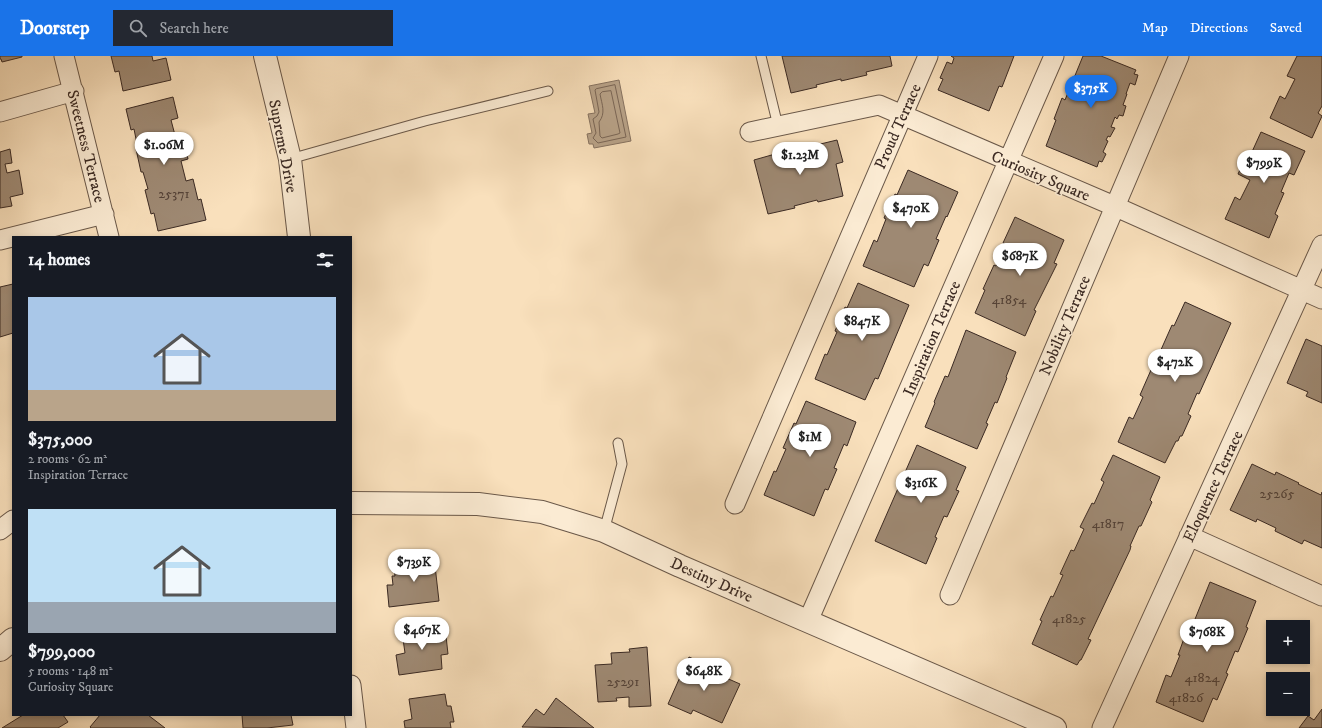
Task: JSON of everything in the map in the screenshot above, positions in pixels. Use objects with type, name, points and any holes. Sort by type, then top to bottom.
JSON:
[{"type":"street","name":"Sweetness Terrace","points":[[64,56],[74,91],[109,236]]},
{"type":"street","name":"Supreme Drive","points":[[265,56],[290,159],[299,236]]},
{"type":"street","name":"Proud Terrace","points":[[735,504],[928,56]]},
{"type":"street","name":"Inspiration Terrace","points":[[808,621],[1054,56]]},
{"type":"street","name":"Nobility Terrace","points":[[950,595],[1179,56]]},
{"type":"street","points":[[0,112],[74,91]]},
{"type":"street","name":"Curiosity Square","points":[[750,132],[879,105],[1114,206],[1322,299]]},
{"type":"street","points":[[16,236],[104,214]]},
{"type":"street","points":[[0,240],[12,237]]},
{"type":"street","name":"Eloquence Terrace","points":[[1102,728],[1322,244]]},
{"type":"street","name":"Destiny Drive","points":[[352,503],[478,504],[542,512],[604,531],[680,566],[1055,728]]},
{"type":"street","points":[[0,530],[12,521]]},
{"type":"street","points":[[1189,536],[1322,596]]},
{"type":"street","points":[[0,650],[12,640]]},
{"type":"street","points":[[352,694],[356,728]]},
{"type":"lane","points":[[761,56],[778,126]]},
{"type":"lane","points":[[290,159],[425,121],[548,91]]},
{"type":"lane","points":[[604,531],[622,464],[618,443]]},
{"type":"water","points":[[619,80],[631,141],[594,148],[593,144],[589,144],[587,134],[592,133],[588,114],[595,113],[589,86]]},
{"type":"building","points":[[0,56],[22,56],[22,57],[2,62]]},
{"type":"building","points":[[111,56],[152,56],[153,61],[166,58],[171,80],[123,91],[119,71],[115,72]]},
{"type":"building","points":[[782,56],[890,56],[892,66],[866,72],[867,75],[841,81],[841,79],[816,85],[817,87],[791,93]]},
{"type":"building","points":[[951,56],[1014,56],[1002,87],[999,86],[989,111],[938,90],[943,79],[940,78],[947,62],[952,64],[954,58]]},
{"type":"building","points":[[1083,56],[1101,56],[1136,70],[1134,74],[1138,75],[1135,85],[1130,83],[1123,105],[1126,106],[1123,116],[1119,115],[1117,119],[1115,117],[1111,127],[1115,128],[1110,137],[1108,136],[1106,140],[1108,141],[1103,152],[1106,154],[1102,162],[1099,161],[1097,167],[1046,146],[1056,120],[1054,119],[1062,98],[1065,100]]},
{"type":"building","points":[[1297,56],[1322,56],[1322,106],[1318,113],[1322,116],[1312,138],[1270,118],[1280,96],[1285,99],[1295,79],[1287,76]]},
{"type":"building","points":[[173,97],[178,118],[171,120],[176,139],[183,138],[188,159],[181,161],[186,181],[193,179],[198,200],[201,199],[206,220],[158,231],[154,213],[151,214],[145,190],[148,189],[143,172],[141,172],[136,149],[138,149],[134,129],[131,130],[126,109]]},
{"type":"building","points":[[1261,132],[1305,151],[1294,175],[1289,173],[1281,192],[1284,193],[1275,214],[1278,216],[1269,238],[1225,219],[1235,197],[1240,200],[1250,180],[1238,174],[1248,153],[1251,154]]},
{"type":"building","points":[[837,140],[843,162],[836,164],[843,196],[818,202],[817,200],[794,206],[795,208],[768,214],[754,160],[807,145],[808,147]]},
{"type":"building","points":[[10,149],[12,163],[5,164],[7,173],[19,170],[23,194],[10,197],[12,206],[0,208],[0,152]]},
{"type":"building","points":[[908,170],[958,192],[936,239],[939,240],[928,266],[924,264],[914,287],[863,266],[874,240],[877,242],[886,219],[884,218],[895,194],[897,195]]},
{"type":"building","points":[[1015,217],[1064,240],[1054,263],[1057,264],[1034,310],[1036,311],[1025,336],[975,313],[985,290],[983,289],[994,265],[996,266],[1006,245],[1003,243]]},
{"type":"building","points":[[858,283],[909,305],[878,379],[875,378],[865,400],[815,379],[825,354],[827,355],[837,332],[835,331],[845,307],[847,308]]},
{"type":"building","points":[[12,284],[12,333],[0,337],[0,287]]},
{"type":"building","points":[[1185,302],[1231,323],[1199,394],[1197,393],[1188,414],[1191,416],[1182,436],[1180,436],[1178,441],[1176,441],[1165,463],[1118,442],[1129,417],[1133,419],[1143,397],[1140,395],[1151,370],[1154,371],[1162,353],[1160,352],[1172,325],[1174,326]]},
{"type":"building","points":[[966,330],[1016,352],[997,403],[995,402],[986,423],[988,424],[977,449],[925,427],[945,376],[948,377]]},
{"type":"building","points":[[1306,339],[1322,346],[1322,403],[1306,396],[1308,392],[1287,383]]},
{"type":"building","points":[[806,401],[856,422],[847,446],[844,444],[834,468],[837,469],[828,490],[825,489],[814,516],[764,495],[774,471],[776,472],[786,449],[783,448],[794,423],[796,424]]},
{"type":"building","points":[[917,445],[966,467],[956,490],[959,491],[947,517],[944,516],[926,564],[875,541]]},
{"type":"building","points":[[1113,455],[1160,477],[1150,500],[1152,502],[1141,526],[1139,526],[1130,546],[1130,550],[1088,639],[1091,640],[1077,665],[1032,644],[1042,621],[1040,620],[1063,575],[1060,574],[1071,550],[1074,551],[1084,529],[1080,527],[1092,503],[1094,504],[1104,482],[1101,480]]},
{"type":"building","points":[[1252,464],[1275,475],[1276,472],[1321,495],[1322,492],[1322,548],[1304,540],[1302,544],[1275,531],[1276,528],[1257,519],[1256,522],[1230,510]]},
{"type":"building","points":[[434,557],[439,601],[389,607],[387,585],[393,585],[392,576],[395,576],[393,562]]},
{"type":"building","points":[[1210,582],[1256,601],[1246,627],[1248,628],[1238,652],[1235,651],[1226,673],[1228,674],[1217,700],[1213,698],[1203,722],[1156,702],[1166,675],[1171,677],[1180,655],[1178,655],[1186,633],[1189,634]]},
{"type":"building","points":[[439,627],[440,637],[446,636],[448,654],[441,655],[442,669],[399,675],[396,655],[405,653],[402,632]]},
{"type":"building","points":[[647,647],[651,706],[629,707],[629,697],[616,698],[617,701],[598,702],[595,665],[612,664],[611,653],[630,652],[629,649]]},
{"type":"building","points":[[689,657],[709,666],[708,670],[740,684],[722,723],[693,710],[691,714],[668,704]]},
{"type":"building","points":[[445,694],[447,706],[451,706],[454,722],[450,722],[451,728],[405,728],[404,721],[412,719],[409,699]]},
{"type":"building","points":[[556,698],[594,728],[522,727],[536,709],[544,715]]},
{"type":"building","points":[[1322,709],[1322,728],[1299,728],[1308,716],[1314,720]]},
{"type":"building","points":[[21,716],[64,716],[68,722],[58,728],[2,728]]},
{"type":"building","points":[[99,716],[149,716],[165,728],[91,728],[90,727]]},
{"type":"building","points":[[242,716],[291,716],[293,725],[267,728],[243,728]]}]
